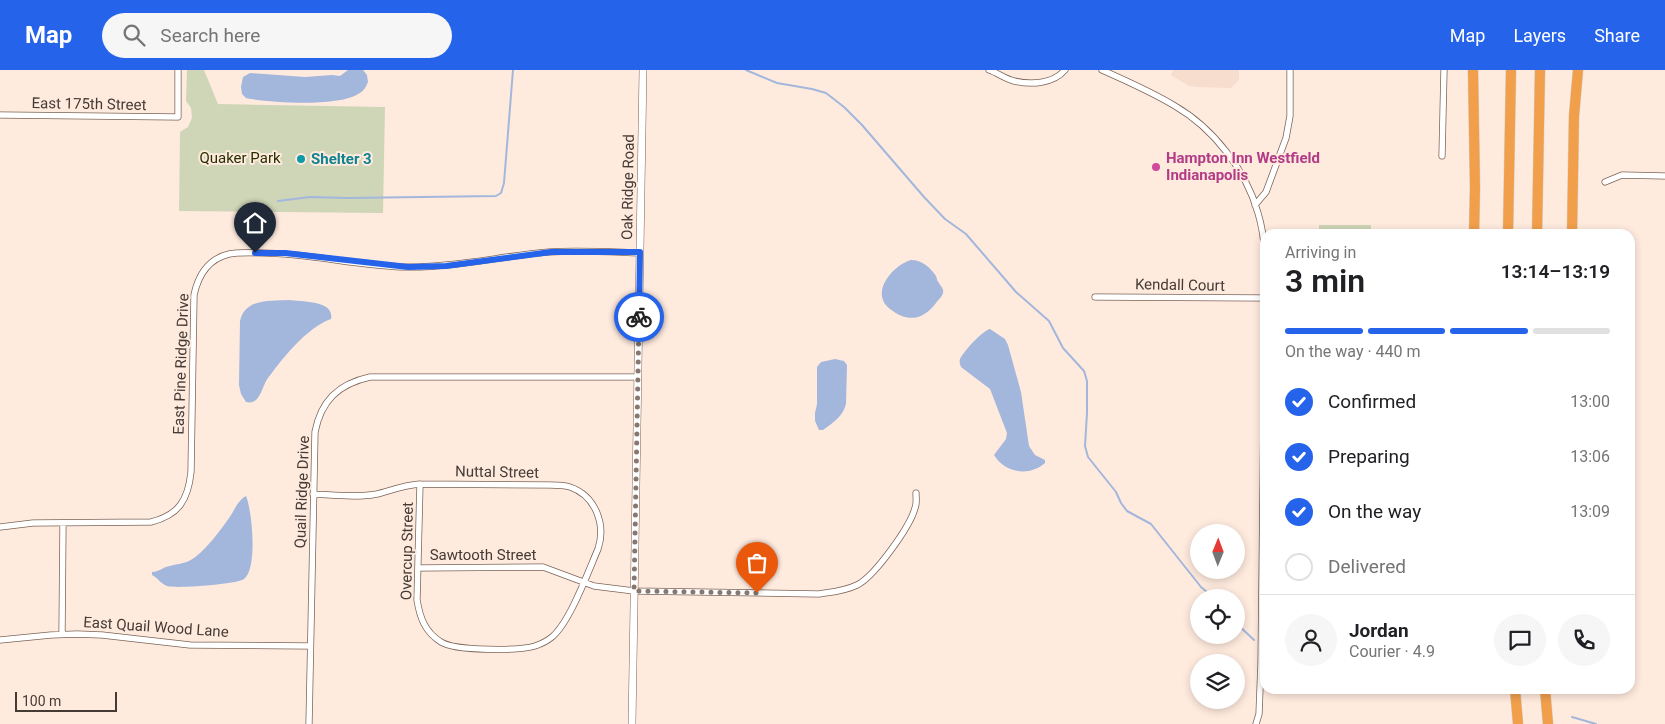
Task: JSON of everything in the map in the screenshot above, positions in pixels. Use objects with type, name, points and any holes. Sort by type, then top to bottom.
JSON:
[{"type":"highway","points":[[1473,70],[1474,229]]},
{"type":"highway","points":[[1508,229],[1511,70]]},
{"type":"highway","points":[[1537,229],[1540,70]]},
{"type":"highway","points":[[1572,229],[1576,70]]},
{"type":"highway","points":[[1515,694],[1518,724]]},
{"type":"highway","points":[[1545,694],[1548,724]]},
{"type":"street","name":"East 175th Street","points":[[0,116],[178,117],[178,70]]},
{"type":"street","name":"Oak Ridge Road","points":[[632,724],[643,70]]},
{"type":"street","points":[[989,70],[1012,81],[1034,83],[1055,78],[1065,70]]},
{"type":"street","points":[[1102,70],[1176,106],[1202,126],[1222,145],[1247,187],[1262,229]]},
{"type":"street","points":[[1255,205],[1266,192],[1286,138],[1290,116],[1290,70]]},
{"type":"street","points":[[1442,156],[1444,70]]},
{"type":"street","points":[[1604,182],[1622,176],[1665,176]]},
{"type":"street","name":"East Pine Ridge Drive","points":[[0,527],[34,523],[151,522],[162,519],[174,512],[184,499],[190,485],[194,295],[196,284],[201,274],[218,258],[228,254],[240,253],[285,253],[408,267],[446,266],[551,252],[640,252]]},
{"type":"street","name":"Kendall Court","points":[[1095,297],[1260,298]]},
{"type":"street","name":"Quail Ridge Drive","points":[[310,724],[315,432],[324,406],[335,393],[342,387],[370,377],[638,377]]},
{"type":"street","name":"Nuttal Street","points":[[313,494],[372,494],[402,486],[420,484],[568,486],[580,492],[592,504],[601,524],[599,546],[583,582]]},
{"type":"street","name":"Overcup Street","points":[[420,484],[419,610],[425,628],[444,644],[467,648],[523,648],[534,647],[546,642],[562,626],[583,582]]},
{"type":"street","name":"Sawtooth Street","points":[[418,568],[537,567],[557,571],[601,588],[634,591],[819,594],[841,591],[856,586],[865,580],[879,565],[907,528],[915,508],[916,493]]},
{"type":"street","points":[[62,634],[63,523]]},
{"type":"street","name":"East Quail Wood Lane","points":[[0,640],[62,634],[102,635],[190,645],[310,646]]},
{"type":"street","points":[[1256,724],[1260,694]]},
{"type":"shaded area","points":[[1173,70],[1239,70],[1239,80],[1231,88],[1189,86],[1171,75]]},
{"type":"green space","name":"Quaker Park","points":[[187,70],[204,70],[218,104],[385,107],[383,213],[179,211],[180,132],[188,127],[192,118],[191,108],[186,101]]},
{"type":"green space","points":[[1319,225],[1371,225],[1371,229],[1319,229]]},
{"type":"water","points":[[348,70],[363,70],[367,75],[368,82],[358,94],[335,101],[303,103],[270,101],[246,98],[242,94],[243,77],[250,73],[305,77],[340,76]]},
{"type":"water","points":[[911,260],[919,261],[928,267],[936,276],[943,291],[941,297],[931,309],[915,318],[903,316],[890,309],[884,303],[882,295],[886,280],[891,273]]},
{"type":"water","points":[[289,300],[323,305],[331,313],[331,319],[313,329],[304,337],[272,373],[257,399],[252,402],[246,402],[241,394],[239,385],[240,321],[247,308],[260,302]]},
{"type":"water","points":[[990,329],[1005,339],[1008,345],[1021,392],[1029,446],[1035,455],[1045,460],[1045,463],[1032,470],[1018,471],[1011,469],[1004,466],[994,455],[1006,439],[1007,433],[990,389],[961,367],[960,364],[960,359],[969,347],[982,333]]},
{"type":"water","points":[[835,359],[844,361],[847,365],[846,404],[843,412],[837,419],[823,430],[819,430],[815,421],[817,367],[821,362]]},
{"type":"water","points":[[246,496],[252,526],[252,552],[251,564],[244,579],[219,584],[173,587],[165,585],[152,575],[152,572],[189,561],[200,553],[221,529],[238,503]]},
{"type":"waterway","points":[[278,201],[310,197],[496,196],[501,193],[504,183],[513,70]]},
{"type":"waterway","points":[[746,70],[777,83],[826,93],[844,107],[945,219],[966,234],[1016,292],[1049,321],[1063,348],[1084,371],[1087,381],[1085,446],[1088,457],[1116,492],[1127,511],[1151,524],[1203,589]]},
{"type":"waterway","points":[[1245,632],[1254,640]]},
{"type":"waterway","points":[[1572,717],[1596,724]]},
{"type":"way so far","points":[[639,317],[634,591],[757,593]]},
{"type":"place","name":"Shelter 3","points":[[301,159]]},
{"type":"place","name":"Hampton Inn Westfield Indianapolis","points":[[1156,167]]},
{"type":"route","points":[[255,253],[285,253],[408,267],[446,266],[551,252],[640,252],[639,317]]}]
